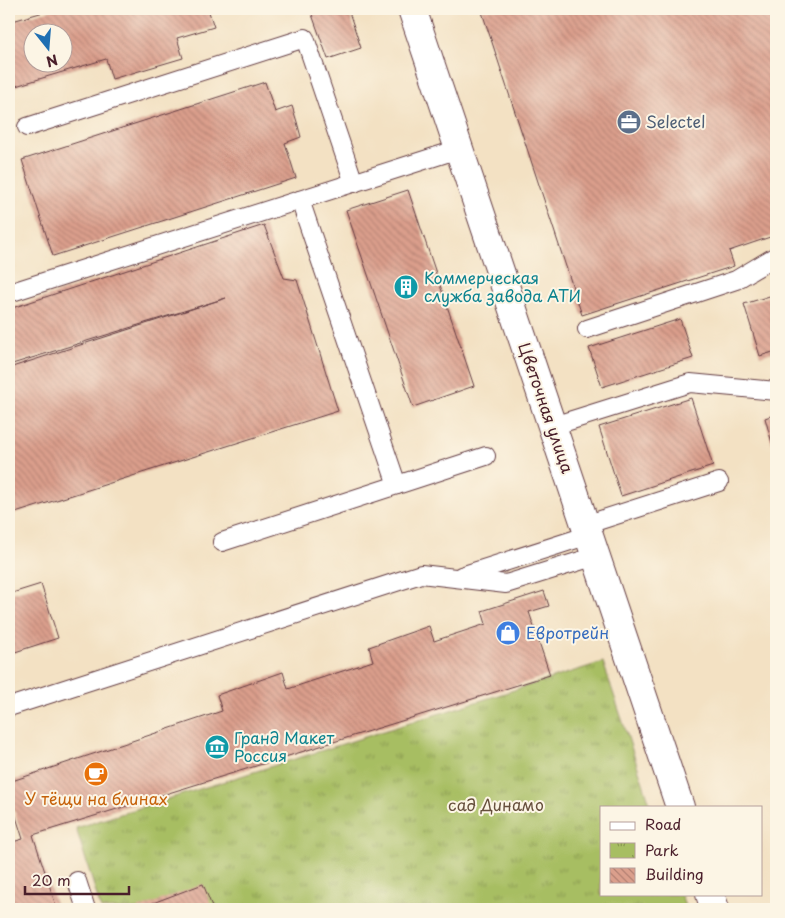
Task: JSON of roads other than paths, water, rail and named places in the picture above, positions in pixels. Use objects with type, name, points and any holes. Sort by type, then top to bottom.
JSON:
[{"type":"street","name":"Цветочная улица","points":[[412,9],[680,806]]},
{"type":"street","points":[[711,896],[715,909]]},
{"type":"lane","points":[[27,127],[305,38],[354,183]]},
{"type":"lane","points":[[9,293],[459,149]]},
{"type":"lane","points":[[300,200],[397,485]]},
{"type":"lane","points":[[587,329],[736,280],[776,256]]},
{"type":"lane","points":[[553,426],[690,383],[776,391]]},
{"type":"lane","points":[[222,542],[486,456]]},
{"type":"lane","points":[[9,707],[421,574],[456,578],[519,556],[590,538],[719,482]]},
{"type":"lane","points":[[77,881],[86,909]]},
{"type":"place","name":"Selectel","points":[[629,122]]},
{"type":"place","name":"Коммерческая служба завода АТИ","points":[[406,287]]},
{"type":"place","name":"Евротрейн","points":[[508,633]]},
{"type":"place","name":"Гранд Макет Россия","points":[[217,747]]},
{"type":"place","name":"У тёщи на блинах","points":[[96,774]]},
{"type":"park label","name":"сад Динамо","points":[[496,805]]}]
